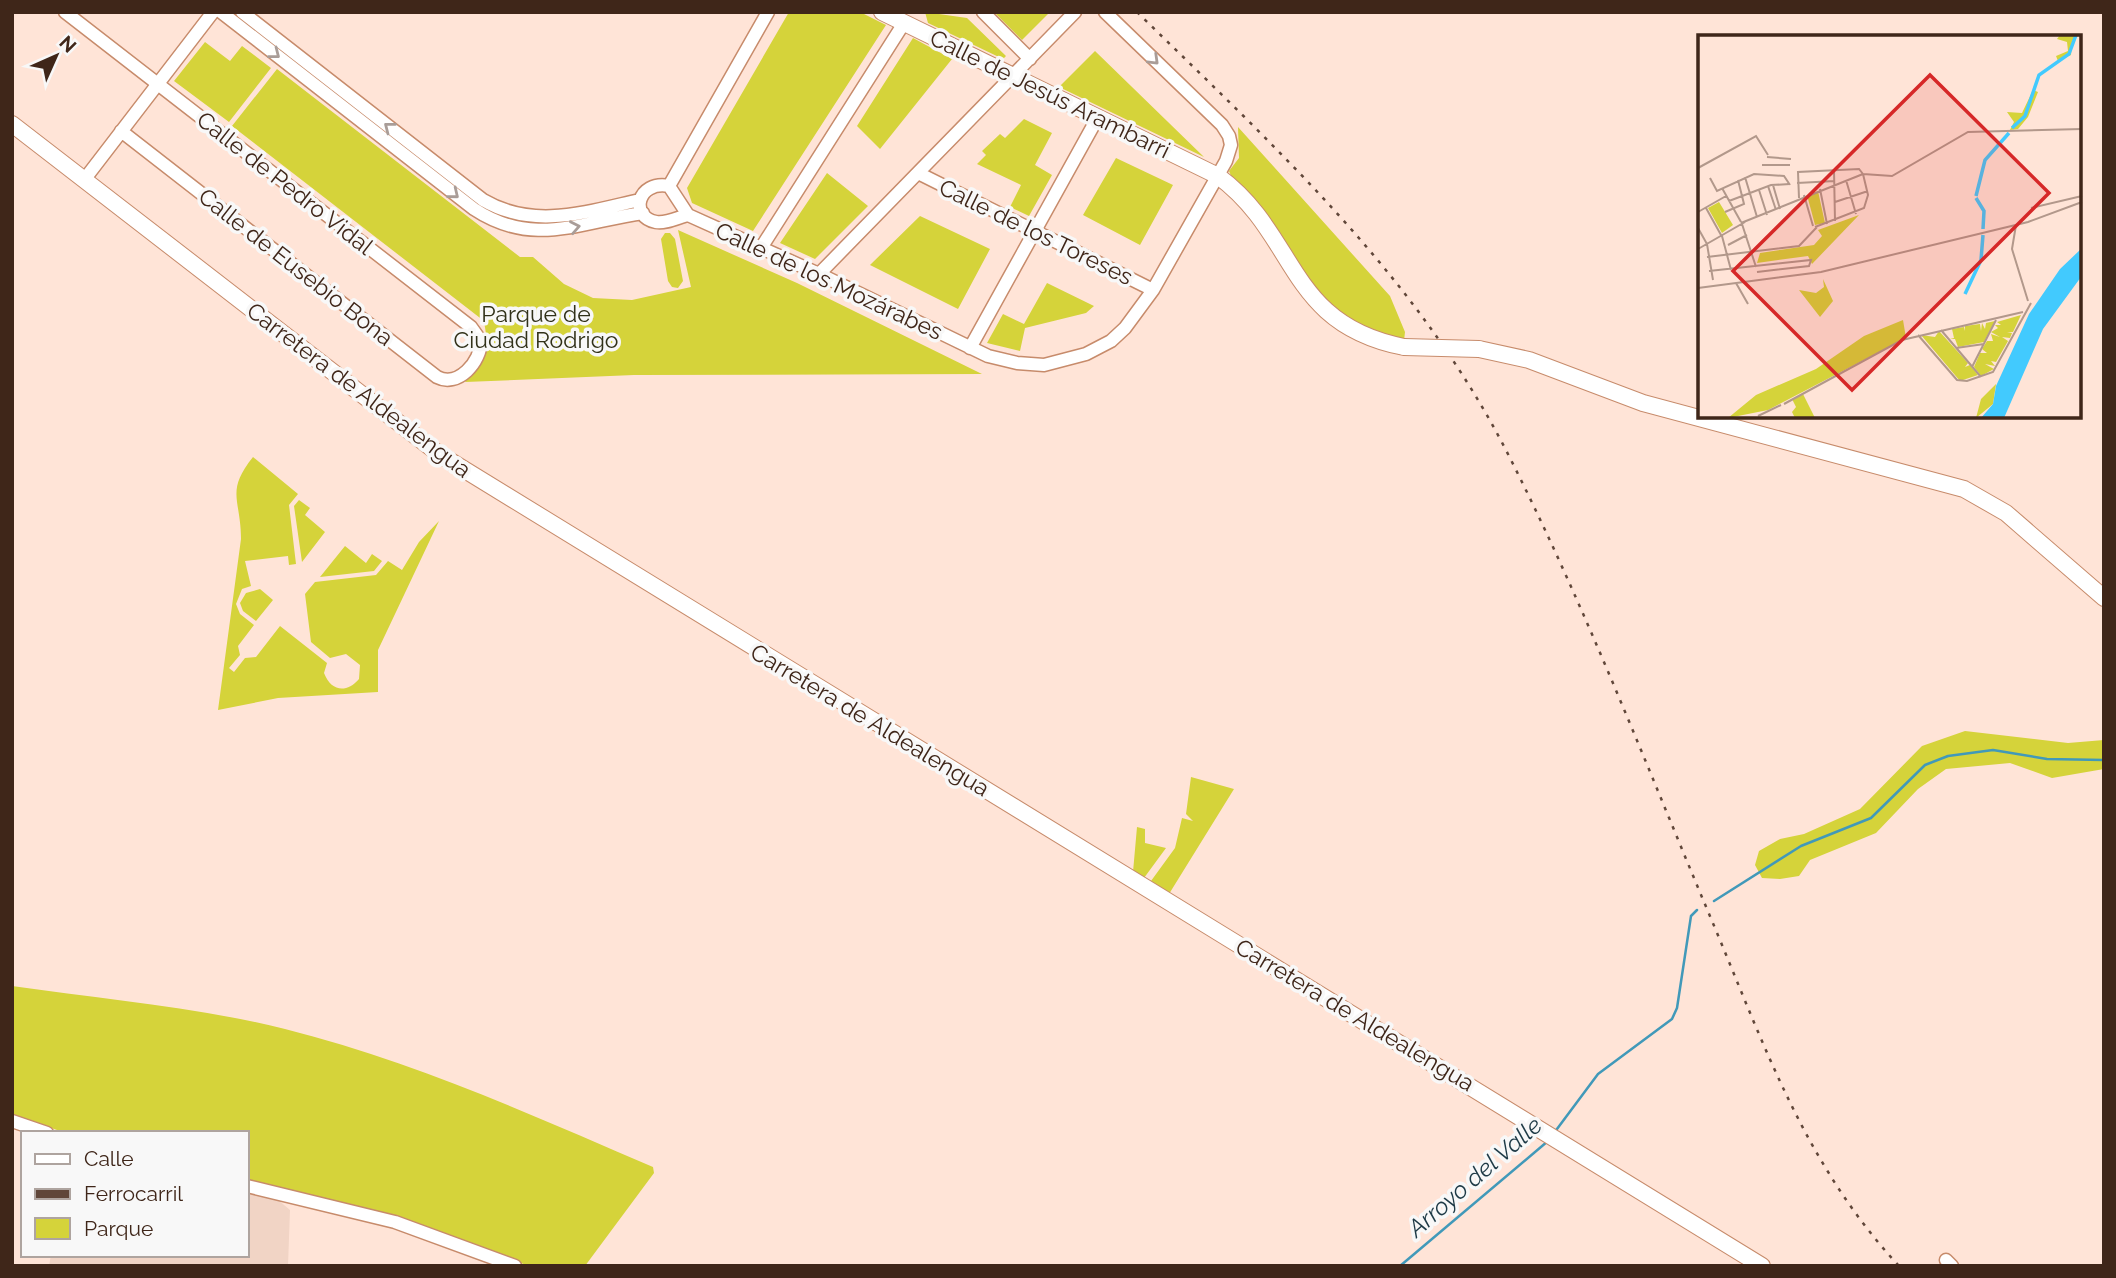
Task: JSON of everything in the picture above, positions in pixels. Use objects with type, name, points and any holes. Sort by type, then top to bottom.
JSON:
[{"type":"street","name":"Calle de Pedro Vidal","points":[[65,12],[477,333],[481,349],[472,364]]},
{"type":"street","points":[[84,180],[213,12]]},
{"type":"street","points":[[220,12],[474,209],[497,223],[536,232],[643,214]]},
{"type":"street","points":[[242,12],[493,205],[512,214],[552,218],[640,200]]},
{"type":"street","points":[[669,186],[768,12]]},
{"type":"street","name":"Calle de Jesús Arambarri","points":[[882,12],[1218,176],[1256,210],[1296,276],[1326,311],[1354,331],[1380,342],[1404,346],[1479,349],[1529,360],[1643,404],[1964,489],[2007,513],[2104,598]]},
{"type":"street","points":[[983,12],[1030,59]]},
{"type":"street","points":[[819,274],[1075,12]]},
{"type":"street","name":"Calle de los Mozárabes","points":[[679,199],[688,215],[1000,360],[1044,365],[1086,354],[1111,341],[1125,328],[1153,290],[1218,176],[1231,145],[1222,125],[1105,12]]},
{"type":"street","points":[[761,248],[905,23]]},
{"type":"street","points":[[970,348],[1098,117]]},
{"type":"street","name":"Carretera de Aldealengua","points":[[12,124],[439,454],[1558,1138],[1762,1266]]},
{"type":"street","name":"Calle de Eusebio Bona","points":[[121,131],[437,377],[454,380],[472,364]]},
{"type":"street","name":"Calle de los Toreses","points":[[918,173],[1153,290]]},
{"type":"street","points":[[657,183],[669,186],[679,199],[678,210],[671,219],[652,222],[643,214],[640,200],[646,189],[657,183]]},
{"type":"street","name":"Calle de los Mozárabes","points":[[671,219],[688,215]]},
{"type":"street","points":[[12,1121],[41,1131]]},
{"type":"street","points":[[248,1186],[395,1222],[515,1266]]},
{"type":"shaded area","points":[[248,1192],[277,1199],[290,1210],[288,1266],[49,1266],[51,1257],[248,1257]]},
{"type":"green space","points":[[789,12],[860,12],[886,25],[753,231],[692,203],[687,188]]},
{"type":"green space","points":[[925,12],[967,18],[1006,56],[1003,59],[928,23]]},
{"type":"green space","points":[[994,12],[1050,12],[1022,40]]},
{"type":"green space","points":[[913,38],[952,59],[880,149],[857,126]]},
{"type":"green space","points":[[205,42],[230,61],[242,46],[271,68],[229,122],[174,81]]},
{"type":"green space","points":[[1095,51],[1204,157],[1059,87]]},
{"type":"green space","name":"Parque de Ciudad Rodrigo","points":[[277,69],[520,257],[533,257],[564,284],[593,298],[632,300],[691,287],[678,230],[797,283],[982,374],[634,375],[465,382],[488,347],[484,321],[232,126]]},
{"type":"green space","points":[[1024,119],[1052,133],[1035,165],[1052,175],[1029,216],[1010,207],[1021,185],[977,164],[986,155],[982,151],[1000,134],[1005,138]]},
{"type":"green space","points":[[1238,127],[1390,296],[1405,332],[1404,341],[1346,319],[1313,291],[1271,221],[1232,178],[1229,171],[1239,158]]},
{"type":"green space","points":[[1116,158],[1173,185],[1140,245],[1083,215]]},
{"type":"green space","points":[[827,173],[868,206],[815,259],[780,243]]},
{"type":"green space","points":[[920,216],[990,249],[958,309],[870,265]]},
{"type":"green space","points":[[665,233],[670,233],[675,239],[683,281],[678,288],[672,287],[668,281],[661,239]]},
{"type":"green space","points":[[1047,283],[1094,306],[1086,313],[1025,328],[1020,351],[987,343],[1003,314],[1024,324]]},
{"type":"green space","points":[[253,457],[298,494],[289,505],[296,564],[289,565],[288,556],[245,561],[251,586],[242,589],[236,604],[240,614],[254,625],[238,646],[240,655],[229,668],[234,672],[245,658],[256,657],[280,626],[327,663],[324,673],[331,684],[344,688],[354,684],[359,679],[360,665],[346,654],[330,658],[311,642],[305,594],[315,582],[376,575],[388,561],[402,570],[419,542],[439,521],[378,650],[378,692],[278,698],[218,710],[241,539],[237,488],[244,469]]},
{"type":"green space","points":[[299,500],[310,508],[305,515],[325,532],[302,562],[294,506]]},
{"type":"green space","points":[[345,546],[366,563],[372,554],[382,561],[374,571],[320,577]]},
{"type":"green space","points":[[260,589],[273,600],[256,621],[243,611],[240,603],[246,593]]},
{"type":"green space","points":[[1965,731],[2068,743],[2104,740],[2104,769],[2052,778],[2010,763],[1946,769],[1918,789],[1876,833],[1810,860],[1799,876],[1762,878],[1755,865],[1759,851],[1780,839],[1804,834],[1860,809],[1922,746]]},
{"type":"green space","points":[[1191,777],[1234,789],[1169,894],[1151,881],[1175,848],[1182,818],[1193,821],[1186,814]]},
{"type":"green space","points":[[1137,827],[1145,829],[1145,843],[1166,848],[1144,878],[1133,872]]},
{"type":"green space","points":[[12,986],[218,1015],[333,1042],[426,1073],[517,1109],[653,1167],[654,1173],[585,1266],[529,1266],[393,1215],[248,1182],[248,1131],[60,1131],[12,1115]]},
{"type":"waterway","name":"Arroyo del Valle","points":[[1714,901],[1801,846],[1871,818],[1925,765],[1948,756],[1993,750],[2047,759],[2104,760]]},
{"type":"waterway","name":"Arroyo del Valle","points":[[1554,1133],[1598,1074],[1672,1019],[1677,1008],[1691,916],[1697,910]]},
{"type":"waterway","name":"Arroyo del Valle","points":[[1400,1266],[1548,1141]]},
{"type":"railway","points":[[1137,12],[1242,114],[1342,219],[1388,273],[1473,391],[1509,456],[1564,572],[1752,1018],[1792,1106],[1839,1189],[1899,1266]]}]
